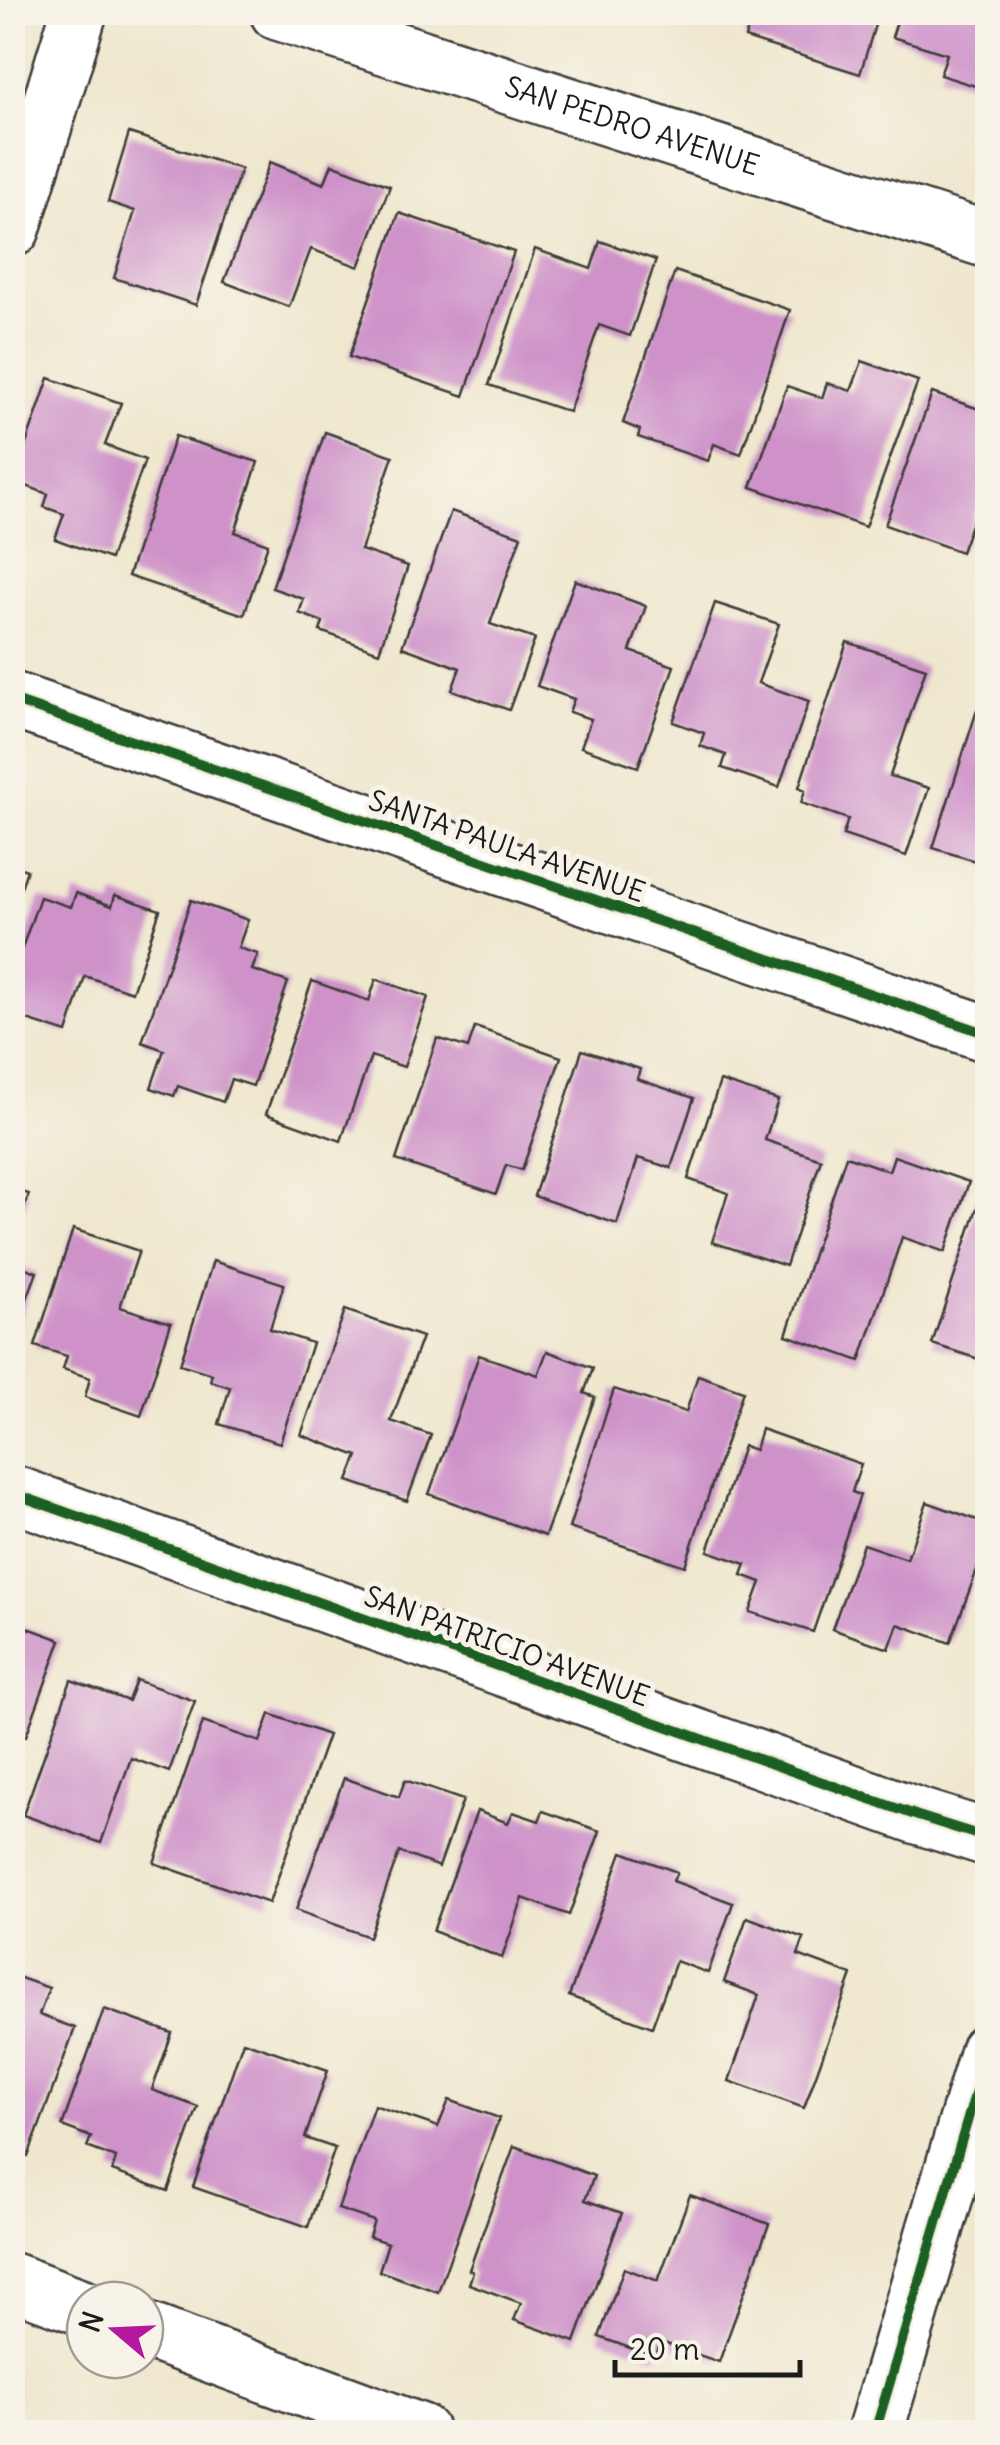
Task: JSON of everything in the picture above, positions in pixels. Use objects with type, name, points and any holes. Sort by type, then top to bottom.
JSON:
[{"type":"street","points":[[12,229],[79,12]]},
{"type":"street","name":"SAN PEDRO AVENUE","points":[[278,12],[988,240]]},
{"type":"street","name":"SANTA PAULA AVENUE","points":[[12,700],[988,1034]]},
{"type":"street","name":"SAN PATRICIO AVENUE","points":[[12,1493],[988,1838]]},
{"type":"street","points":[[875,2432],[988,2051]]},
{"type":"street","points":[[12,2281],[65,2301]]},
{"type":"street","points":[[165,2337],[420,2432]]},
{"type":"building","points":[[753,12],[879,12],[860,74],[745,38]]},
{"type":"building","points":[[900,12],[988,12],[988,90],[940,75],[947,54],[892,37]]},
{"type":"building","points":[[129,133],[241,169],[196,305],[114,278],[135,211],[108,202]]},
{"type":"building","points":[[270,162],[324,184],[332,164],[390,186],[359,267],[311,249],[289,307],[224,282]]},
{"type":"building","points":[[399,213],[514,252],[464,396],[349,357]]},
{"type":"building","points":[[600,241],[656,260],[630,336],[599,325],[569,412],[489,385],[535,249],[591,269]]},
{"type":"building","points":[[675,271],[790,310],[741,454],[714,444],[708,461],[638,437],[640,430],[623,423]]},
{"type":"building","points":[[862,361],[918,381],[865,527],[751,487],[787,386],[822,398],[827,383],[851,391]]},
{"type":"building","points":[[49,378],[121,403],[105,445],[145,460],[110,559],[55,539],[64,514],[44,507],[48,494],[13,481]]},
{"type":"building","points":[[932,393],[988,412],[988,478],[961,552],[885,525]]},
{"type":"building","points":[[325,432],[393,456],[361,550],[408,566],[379,652],[320,631],[323,622],[299,613],[304,599],[272,588]]},
{"type":"building","points":[[175,436],[258,462],[235,532],[268,544],[244,615],[128,576]]},
{"type":"building","points":[[451,511],[521,536],[490,624],[535,639],[509,710],[452,690],[460,668],[402,647]]},
{"type":"building","points":[[575,580],[646,606],[630,651],[674,666],[638,767],[581,747],[591,719],[569,712],[574,699],[537,686]]},
{"type":"building","points":[[715,603],[779,624],[758,683],[809,701],[779,787],[722,768],[726,755],[700,746],[704,733],[673,722]]},
{"type":"building","points":[[847,642],[926,668],[890,776],[929,788],[906,856],[843,835],[848,819],[801,803],[805,790],[799,787]]},
{"type":"building","points":[[977,710],[988,713],[988,865],[933,848]]},
{"type":"building","points":[[12,865],[27,870],[13,911],[12,911]]},
{"type":"building","points":[[76,893],[112,906],[115,895],[160,910],[132,992],[85,976],[67,1033],[12,1015],[12,976],[40,897],[71,907]]},
{"type":"building","points":[[191,900],[248,920],[238,948],[258,954],[252,970],[288,982],[253,1086],[231,1079],[223,1102],[178,1086],[174,1096],[151,1088],[164,1050],[142,1042]]},
{"type":"building","points":[[376,979],[428,997],[404,1067],[371,1056],[341,1141],[266,1114],[312,981],[369,1001]]},
{"type":"building","points":[[475,1027],[561,1057],[522,1170],[506,1165],[496,1194],[396,1160],[437,1038],[468,1048]]},
{"type":"building","points":[[582,1050],[640,1069],[637,1079],[694,1098],[671,1168],[638,1158],[617,1224],[534,1196]]},
{"type":"building","points":[[720,1081],[778,1100],[765,1140],[821,1159],[786,1266],[712,1242],[728,1193],[688,1179]]},
{"type":"building","points":[[846,1156],[889,1171],[894,1156],[969,1182],[945,1252],[902,1237],[860,1361],[786,1335]]},
{"type":"building","points":[[12,1189],[29,1194],[13,1238],[12,1237]]},
{"type":"building","points":[[981,1196],[988,1198],[988,1362],[932,1344]]},
{"type":"building","points":[[73,1229],[139,1251],[120,1307],[171,1323],[141,1416],[85,1397],[90,1378],[63,1369],[67,1356],[35,1346]]},
{"type":"building","points":[[213,1261],[284,1284],[270,1329],[312,1343],[280,1443],[219,1424],[230,1387],[210,1381],[212,1374],[180,1364]]},
{"type":"building","points":[[12,1263],[37,1272],[13,1337],[12,1337]]},
{"type":"building","points":[[345,1310],[422,1337],[391,1421],[431,1435],[407,1501],[348,1481],[358,1456],[301,1435]]},
{"type":"building","points":[[547,1351],[593,1368],[584,1393],[595,1397],[545,1536],[429,1494],[479,1355],[538,1375]]},
{"type":"building","points":[[698,1375],[743,1391],[685,1566],[569,1528],[614,1389],[686,1412]]},
{"type":"building","points":[[761,1429],[861,1464],[852,1492],[860,1495],[813,1632],[750,1612],[761,1582],[742,1575],[746,1564],[708,1551],[743,1446],[755,1450]]},
{"type":"building","points":[[927,1502],[988,1524],[988,1540],[950,1643],[898,1624],[889,1649],[832,1629],[863,1544],[907,1559]]},
{"type":"building","points":[[12,1622],[61,1640],[26,1736],[12,1731]]},
{"type":"building","points":[[71,1680],[128,1701],[136,1680],[195,1701],[169,1772],[131,1758],[101,1843],[23,1815]]},
{"type":"building","points":[[270,1714],[328,1735],[269,1903],[154,1863],[203,1722],[260,1742]]},
{"type":"building","points":[[344,1778],[399,1797],[405,1780],[463,1800],[439,1867],[399,1852],[369,1937],[296,1910]]},
{"type":"building","points":[[477,1811],[508,1823],[513,1812],[539,1821],[543,1811],[600,1831],[569,1915],[523,1898],[502,1958],[433,1931]]},
{"type":"building","points":[[622,1852],[677,1872],[673,1881],[733,1903],[708,1973],[676,1961],[652,2027],[569,1996]]},
{"type":"building","points":[[747,1917],[804,1938],[798,1955],[852,1975],[804,2108],[729,2081],[759,1995],[724,1982]]},
{"type":"building","points":[[12,1975],[49,1988],[39,2015],[75,2028],[28,2157],[12,2151]]},
{"type":"building","points":[[104,2009],[172,2033],[152,2090],[198,2107],[168,2191],[112,2171],[116,2158],[87,2147],[91,2137],[62,2126]]},
{"type":"building","points":[[243,2041],[328,2070],[305,2138],[335,2148],[308,2227],[193,2187]]},
{"type":"building","points":[[449,2100],[499,2118],[438,2292],[379,2271],[388,2243],[369,2237],[374,2221],[338,2209],[374,2105],[438,2127]]},
{"type":"building","points":[[514,2146],[594,2176],[585,2200],[622,2213],[575,2342],[514,2320],[521,2303],[469,2284],[473,2272],[469,2270]]},
{"type":"building","points":[[690,2195],[769,2224],[719,2362],[661,2342],[655,2357],[599,2337],[624,2268],[658,2281]]},
{"type":"cycle path","points":[[12,700],[988,1034]]},
{"type":"cycle path","points":[[12,1493],[988,1838]]},
{"type":"cycle path","points":[[875,2432],[988,2051]]}]
